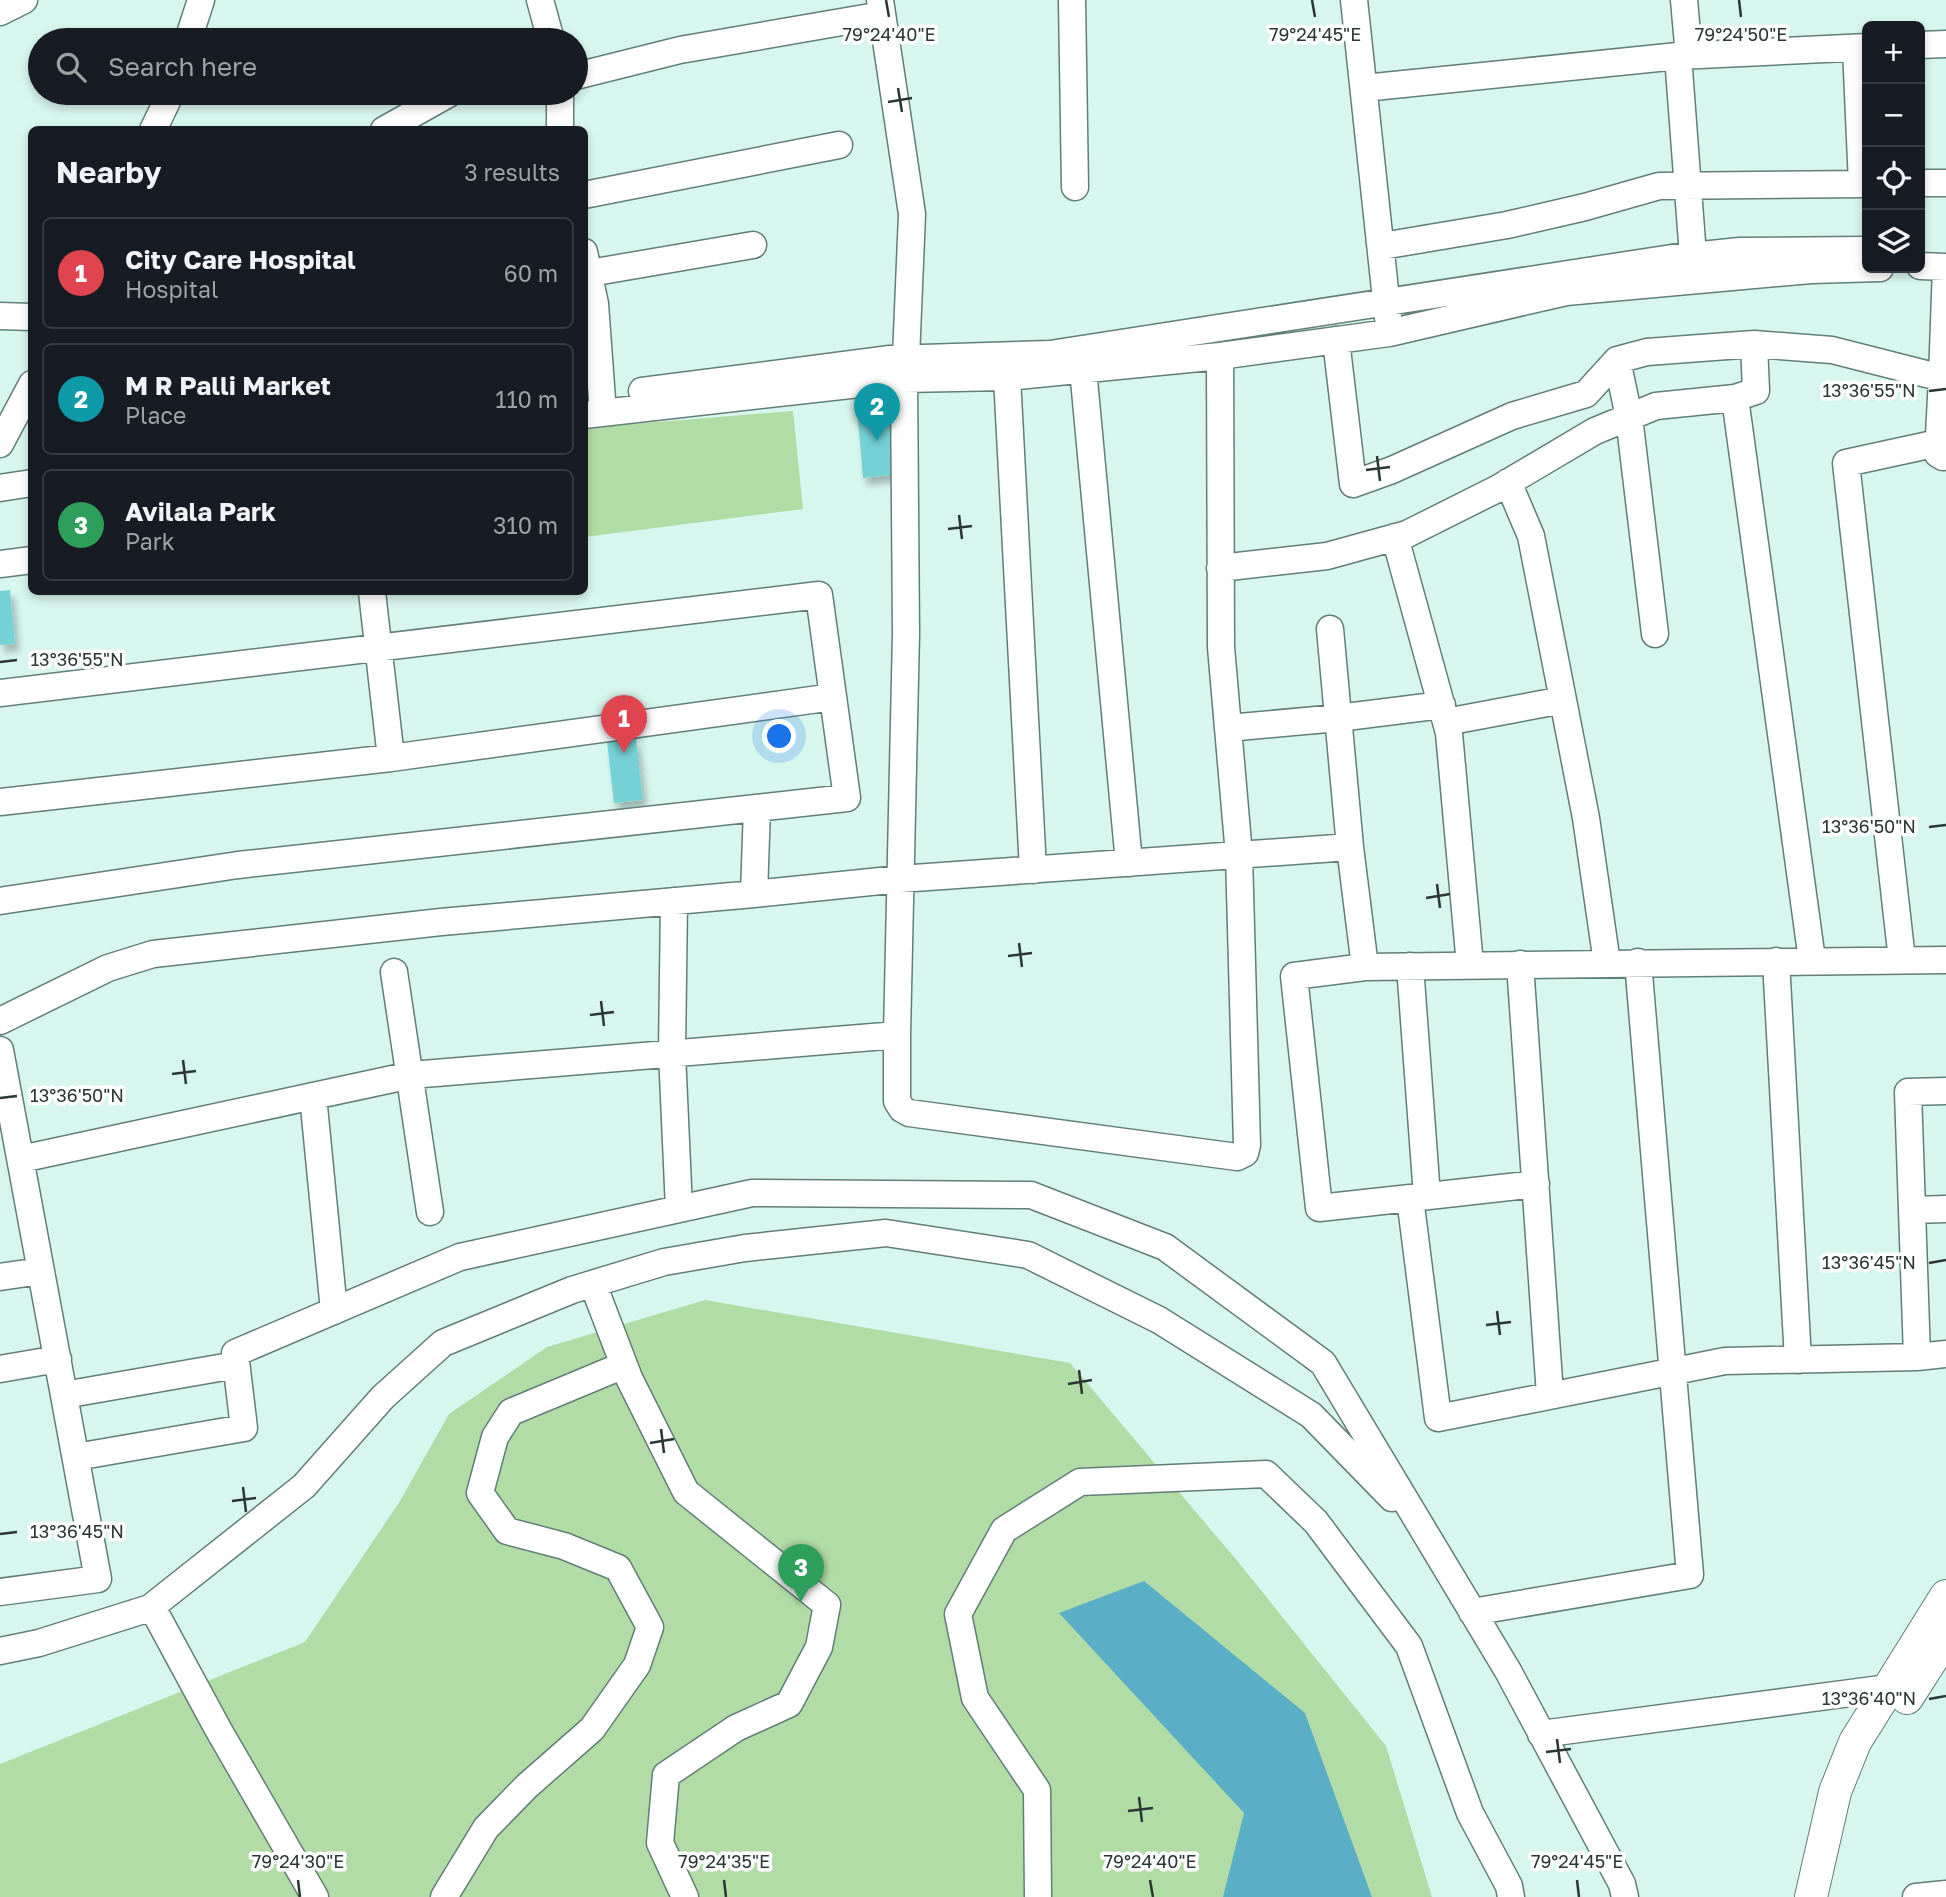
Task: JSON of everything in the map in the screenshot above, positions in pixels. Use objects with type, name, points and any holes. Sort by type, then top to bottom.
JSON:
[{"type":"main road","points":[[1811,1897],[1835,1792],[1855,1742],[1946,1596]]},
{"type":"main road","points":[[1829,1897],[1850,1808],[1863,1776],[1878,1744],[1946,1637]]},
{"type":"street","points":[[0,12],[24,0]]},
{"type":"street","points":[[192,28],[201,0]]},
{"type":"street","points":[[540,0],[546,28]]},
{"type":"street","points":[[1072,0],[1075,187]]},
{"type":"street","points":[[1354,0],[1382,246],[1389,333]]},
{"type":"street","points":[[1684,0],[1683,56],[1693,256]]},
{"type":"street","points":[[588,73],[680,50],[881,8],[912,214],[905,369],[906,633],[897,1035],[897,1101],[902,1109],[909,1113],[1237,1157],[1245,1153],[1247,1145],[1239,855],[1221,647],[1220,356]]},
{"type":"street","points":[[1925,45],[1946,44]]},
{"type":"street","points":[[1364,88],[1683,56],[1862,48]]},
{"type":"street","points":[[1863,84],[1864,147]]},
{"type":"street","points":[[155,126],[165,105]]},
{"type":"street","points":[[391,126],[429,105]]},
{"type":"street","points":[[559,105],[559,126]]},
{"type":"street","points":[[588,194],[839,145]]},
{"type":"street","points":[[1925,183],[1946,183]]},
{"type":"street","points":[[1382,246],[1507,225],[1659,186],[1862,184]]},
{"type":"street","points":[[588,267],[753,245]]},
{"type":"street","points":[[588,275],[595,304],[593,406],[1050,354],[1693,256],[1740,251],[1862,250]]},
{"type":"street","points":[[1925,250],[1946,250]]},
{"type":"street","points":[[1902,960],[1846,463],[1942,451],[1946,267],[1925,267]]},
{"type":"street","points":[[905,369],[1007,377],[1220,356],[1389,333],[1566,292],[1811,270],[1862,269]]},
{"type":"street","points":[[0,316],[28,317]]},
{"type":"street","points":[[1336,340],[1353,484],[1392,470],[1512,416],[1586,394],[1617,360],[1647,352],[1754,344],[1832,351],[1942,378]]},
{"type":"street","points":[[1220,568],[1327,556],[1407,534],[1508,482],[1595,430],[1656,406],[1735,398],[1756,391],[1754,344]]},
{"type":"street","points":[[1617,360],[1629,417],[1655,634]]},
{"type":"street","points":[[1083,369],[1129,863]]},
{"type":"street","points":[[1007,377],[1033,870]]},
{"type":"street","points":[[0,444],[28,392]]},
{"type":"street","points":[[1735,398],[1812,960]]},
{"type":"street","points":[[0,474],[28,470]]},
{"type":"street","points":[[1508,482],[1531,536],[1586,818],[1607,962]]},
{"type":"street","points":[[0,488],[28,484]]},
{"type":"street","points":[[1395,537],[1449,733],[1470,965]]},
{"type":"street","points":[[0,564],[28,560]]},
{"type":"street","points":[[372,595],[391,758]]},
{"type":"street","points":[[0,693],[819,595],[847,798],[238,865],[0,901]]},
{"type":"street","points":[[1330,629],[1364,967]]},
{"type":"street","points":[[0,802],[391,758],[833,697]]},
{"type":"street","points":[[1228,728],[1338,718],[1444,713],[1563,700]]},
{"type":"street","points":[[754,894],[757,808]]},
{"type":"street","points":[[0,1021],[108,968],[153,954],[427,924],[900,879],[1350,848]]},
{"type":"street","points":[[674,901],[672,1054],[679,1209]]},
{"type":"street","points":[[1536,1184],[1319,1208],[1294,976],[1364,967],[1946,960]]},
{"type":"street","points":[[1776,961],[1798,1360]]},
{"type":"street","points":[[1472,1612],[1690,1575],[1638,962]]},
{"type":"street","points":[[1520,964],[1550,1395]]},
{"type":"street","points":[[1410,966],[1418,1197],[1438,1418],[1725,1362],[1946,1354]]},
{"type":"street","points":[[394,972],[430,1212]]},
{"type":"street","points":[[12,1146],[313,1096],[411,1076],[897,1035]]},
{"type":"street","points":[[0,1050],[12,1146],[41,1270],[98,1578],[0,1592]]},
{"type":"street","points":[[1917,1357],[1908,1092],[1946,1091]]},
{"type":"street","points":[[313,1096],[334,1311]]},
{"type":"street","points":[[76,1457],[244,1429],[235,1353],[460,1258],[752,1194],[1031,1195],[1165,1247],[1323,1363],[1472,1612],[1541,1734],[1622,1884],[1625,1897]]},
{"type":"street","points":[[1912,1210],[1946,1209]]},
{"type":"street","points":[[0,1651],[39,1643],[152,1607],[304,1486],[383,1397],[443,1343],[593,1284],[664,1262],[745,1248],[886,1233],[1028,1255],[1159,1320],[1311,1415],[1422,1529]]},
{"type":"street","points":[[0,1278],[41,1270]]},
{"type":"street","points":[[593,1284],[624,1365],[686,1492],[827,1605],[819,1647],[789,1703],[736,1728],[666,1775],[660,1843],[685,1897]]},
{"type":"street","points":[[0,1368],[58,1359]]},
{"type":"street","points":[[64,1395],[236,1365]]},
{"type":"street","points":[[444,1897],[486,1828],[527,1786],[592,1729],[637,1665],[650,1626],[618,1568],[564,1546],[508,1531],[480,1493],[495,1437],[511,1412],[624,1365]]},
{"type":"street","points":[[1038,1897],[1037,1790],[975,1698],[958,1614],[1004,1530],[1080,1482],[1266,1474],[1317,1522],[1409,1646],[1470,1813],[1509,1886],[1511,1897]]},
{"type":"street","points":[[152,1607],[218,1729],[316,1897]]},
{"type":"street","points":[[1541,1734],[1888,1688]]},
{"type":"street","points":[[1916,1897],[1946,1894]]},
{"type":"green space","points":[[793,411],[803,509],[588,537],[588,428]]},
{"type":"green space","points":[[705,1300],[1070,1363],[1239,1563],[1386,1746],[1432,1897],[0,1897],[0,1764],[305,1642],[400,1501],[449,1414],[547,1347]]},
{"type":"water","points":[[1144,1581],[1305,1713],[1372,1897],[1223,1897],[1244,1813],[1059,1613]]},
{"type":"building","points":[[893,404],[897,474],[863,478],[857,408]]},
{"type":"building","points":[[10,590],[15,644],[0,645],[0,591]]},
{"type":"building","points":[[636,739],[643,800],[614,803],[607,742]]},
{"type":"place","name":"M R Palli Market","points":[[877,441]]},
{"type":"place","name":"City Care Hospital","points":[[624,753]]},
{"type":"place","name":"Avilala Park","points":[[801,1602]]}]
